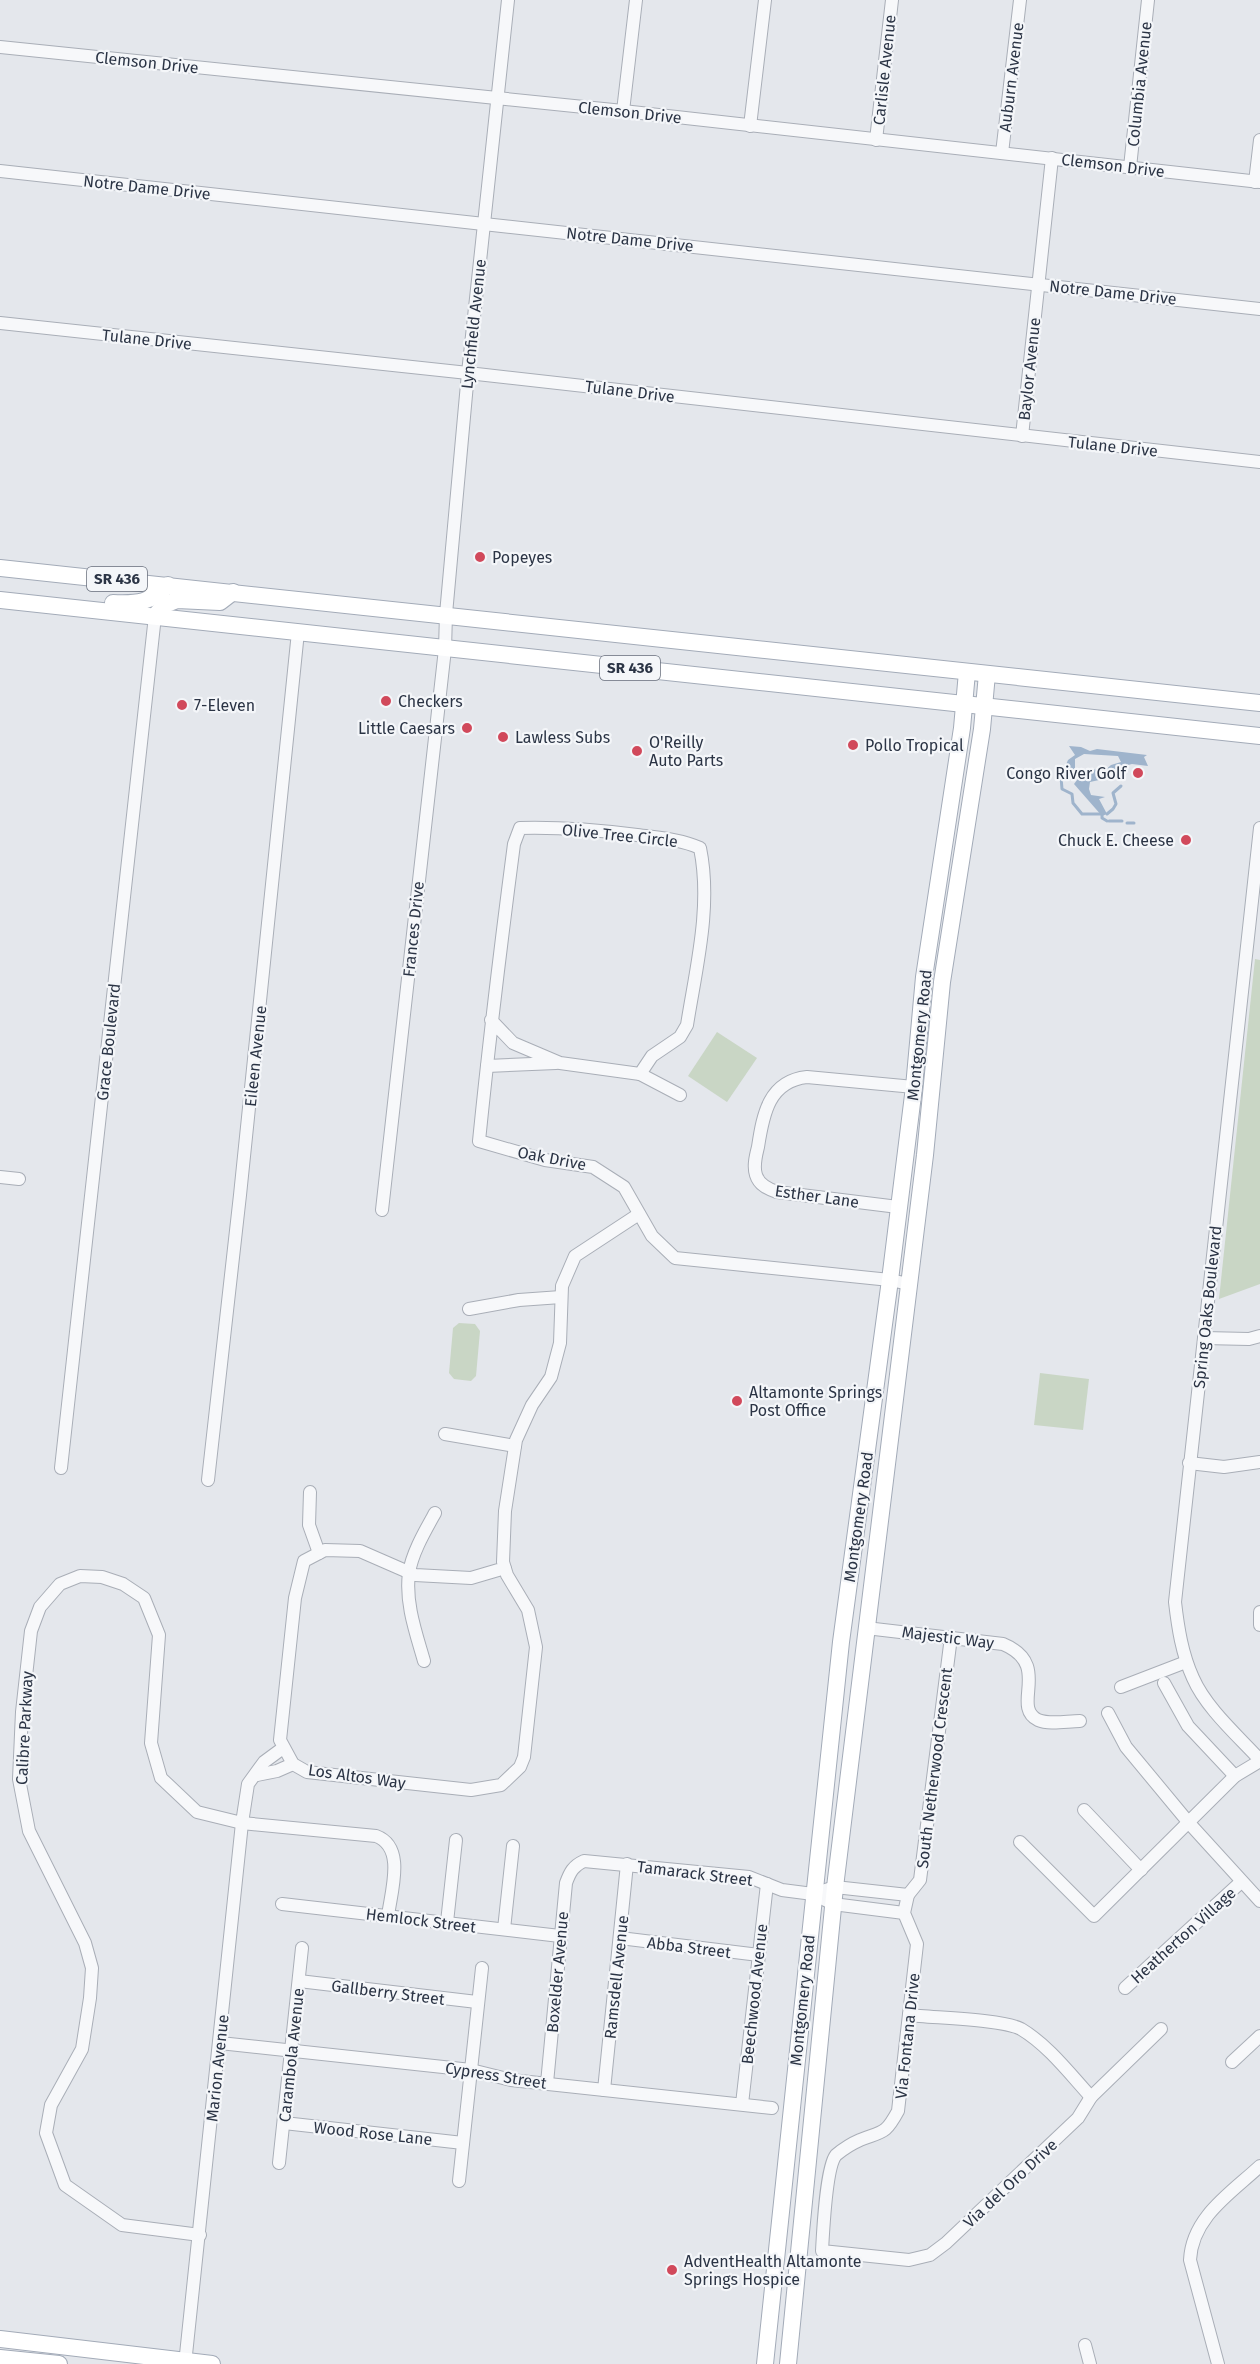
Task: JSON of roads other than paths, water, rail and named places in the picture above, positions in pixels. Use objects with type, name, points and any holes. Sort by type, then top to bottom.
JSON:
[{"type":"main road","name":"SR 436","points":[[0,568],[1260,702]]},
{"type":"main road","points":[[43,604],[143,602],[152,599],[168,585]]},
{"type":"main road","points":[[155,616],[164,605],[177,600],[220,602],[234,592]]},
{"type":"main road","name":"SR 436","points":[[0,600],[1260,736]]},
{"type":"main road","name":"Montgomery Road","points":[[765,2364],[841,1641],[890,1280],[914,1087],[924,976],[968,672]]},
{"type":"main road","name":"Montgomery Road","points":[[788,2364],[834,1896],[852,1741],[925,1155],[942,982],[987,674]]},
{"type":"main road","points":[[914,1087],[922,1099],[925,1112],[922,1133],[925,1155]]},
{"type":"main road","points":[[864,1469],[884,1485]]},
{"type":"main road","points":[[830,1738],[852,1741]]},
{"type":"main road","points":[[0,2339],[212,2364]]},
{"type":"main road","points":[[0,2358],[59,2364]]},
{"type":"street","name":"Lynchfield Avenue","points":[[445,649],[446,614],[468,373],[508,0]]},
{"type":"street","points":[[622,111],[636,0]]},
{"type":"street","points":[[750,126],[765,0]]},
{"type":"street","name":"Carlisle Avenue","points":[[876,140],[892,0]]},
{"type":"street","name":"Auburn Avenue","points":[[1002,153],[1020,0]]},
{"type":"street","name":"Columbia Avenue","points":[[1130,167],[1148,0]]},
{"type":"street","name":"Clemson Drive","points":[[0,47],[622,111],[1258,182]]},
{"type":"street","points":[[1258,182],[1260,140]]},
{"type":"street","name":"Baylor Avenue","points":[[1022,436],[1052,158]]},
{"type":"street","name":"Notre Dame Drive","points":[[0,171],[1260,309]]},
{"type":"street","name":"Tulane Drive","points":[[0,323],[1260,462]]},
{"type":"street","name":"Grace Boulevard","points":[[61,1468],[155,616]]},
{"type":"street","name":"Eileen Avenue","points":[[208,1480],[298,632]]},
{"type":"street","name":"Frances Drive","points":[[382,1210],[445,649]]},
{"type":"street","name":"Olive Tree Circle","points":[[487,1066],[514,844],[520,828],[544,827],[614,832],[683,841],[700,848],[705,872],[702,922],[687,1025],[680,1037],[652,1056],[640,1074]]},
{"type":"street","name":"Spring Oaks Boulevard","points":[[1260,828],[1175,1602],[1177,1625],[1193,1680],[1222,1719],[1260,1761]]},
{"type":"street","points":[[491,1020],[513,1043],[560,1063]]},
{"type":"street","points":[[487,1066],[560,1063],[640,1074],[680,1095]]},
{"type":"street","name":"Oak Drive","points":[[487,1066],[479,1141],[545,1160],[593,1167],[624,1187],[652,1236],[675,1258],[890,1280],[909,1284]]},
{"type":"street","name":"Esther Lane","points":[[898,1207],[777,1192],[767,1189],[760,1183],[755,1166],[766,1111],[771,1098],[783,1085],[796,1078],[807,1077],[914,1087]]},
{"type":"street","points":[[0,1177],[19,1179]]},
{"type":"street","name":"Los Altos Way","points":[[283,1748],[293,1764],[307,1772],[471,1790],[501,1785],[520,1767],[524,1757],[536,1647],[528,1610],[503,1562],[505,1511],[515,1446],[532,1405],[551,1377],[560,1343],[562,1286],[575,1256],[639,1214]]},
{"type":"street","points":[[469,1309],[519,1300],[561,1297]]},
{"type":"street","points":[[1204,1338],[1249,1339],[1260,1336]]},
{"type":"street","points":[[446,1434],[515,1446]]},
{"type":"street","points":[[1189,1462],[1224,1467],[1260,1462]]},
{"type":"street","points":[[310,1492],[309,1525],[319,1553]]},
{"type":"street","points":[[424,1661],[412,1622],[409,1572],[422,1537],[435,1513]]},
{"type":"street","points":[[283,1748],[280,1740],[295,1598],[304,1561],[325,1550],[360,1551],[415,1575],[471,1578],[505,1568]]},
{"type":"street","name":"Calibre Parkway","points":[[200,2235],[122,2225],[65,2185],[46,2133],[51,2104],[82,2049],[92,1968],[85,1943],[29,1831],[19,1779],[22,1712],[31,1632],[40,1607],[60,1584],[80,1576],[102,1577],[123,1584],[144,1598],[159,1635],[151,1743],[161,1778],[197,1812],[242,1823],[376,1836],[386,1840],[395,1858],[388,1916]]},
{"type":"street","points":[[1260,1612],[1260,1625]]},
{"type":"street","name":"Majestic Way","points":[[866,1628],[1003,1644],[1016,1649],[1029,1668],[1027,1703],[1030,1713],[1038,1720],[1080,1721]]},
{"type":"street","name":"South Netherwood Crescent","points":[[908,1895],[920,1880],[951,1637]]},
{"type":"street","points":[[1121,1686],[1162,1678],[1186,1662]]},
{"type":"street","points":[[1162,1678],[1188,1726],[1235,1776]]},
{"type":"street","name":"Heatherton Village","points":[[1108,1713],[1126,1747],[1189,1823],[1260,1901]]},
{"type":"street","name":"Marion Avenue","points":[[185,2362],[248,1784],[257,1775],[264,1762],[283,1748]]},
{"type":"street","points":[[1020,1842],[1094,1916],[1235,1776],[1260,1761]]},
{"type":"street","points":[[257,1775],[277,1771],[293,1764]]},
{"type":"street","points":[[1084,1810],[1141,1870]]},
{"type":"street","points":[[447,1922],[456,1840]]},
{"type":"street","points":[[504,1929],[513,1846]]},
{"type":"street","name":"Tamarack Street","points":[[576,1865],[593,1860],[749,1877],[782,1890],[834,1896],[908,1895]]},
{"type":"street","name":"Ramsdell Avenue","points":[[604,2090],[627,1864]]},
{"type":"street","name":"Boxelder Avenue","points":[[547,2083],[566,1883],[569,1872],[576,1865]]},
{"type":"street","name":"Heatherton Village","points":[[1125,1988],[1241,1882]]},
{"type":"street","name":"Beechwood Avenue","points":[[742,2104],[767,1884]]},
{"type":"street","points":[[904,1913],[908,1895]]},
{"type":"street","name":"Tamarack Street","points":[[834,1896],[904,1913]]},
{"type":"street","name":"Hemlock Street","points":[[282,1904],[561,1936]]},
{"type":"street","name":"Via Fontana Drive","points":[[822,2251],[830,2168],[836,2156],[858,2141],[883,2133],[898,2111],[916,1944],[904,1913]]},
{"type":"street","name":"Abba Street","points":[[620,1938],[759,1955]]},
{"type":"street","name":"Carambola Avenue","points":[[279,2163],[302,1948]]},
{"type":"street","points":[[459,2181],[482,1968]]},
{"type":"street","name":"Gallberry Street","points":[[299,1981],[477,2002]]},
{"type":"street","points":[[909,2015],[1001,2024],[1018,2028],[1038,2041],[1091,2097]]},
{"type":"street","name":"Via del Oro Drive","points":[[822,2251],[909,2260],[930,2255],[946,2243],[1078,2118],[1091,2097],[1161,2029]]},
{"type":"street","points":[[1232,2062],[1260,2036]]},
{"type":"street","name":"Cypress Street","points":[[220,2043],[471,2070],[511,2080],[772,2108]]},
{"type":"street","name":"Wood Rose Lane","points":[[284,2123],[463,2143]]},
{"type":"street","points":[[1218,2364],[1190,2260],[1193,2239],[1199,2224],[1209,2213],[1260,2166]]},
{"type":"street","points":[[1085,2344],[1090,2364]]},
{"type":"water","points":[[1069,746],[1081,747],[1090,751],[1097,749],[1147,755],[1144,757],[1148,766],[1132,764],[1124,766],[1099,780],[1090,782],[1091,795],[1105,797],[1099,799],[1107,814],[1102,816],[1074,784],[1080,776],[1065,767],[1068,760],[1075,755]],"holes":[[[1084,754],[1118,756],[1121,762],[1111,765],[1103,772],[1090,768],[1075,770],[1075,759]]]},
{"type":"waterway","points":[[1061,777],[1062,789],[1072,794],[1073,803],[1082,814],[1102,814],[1102,818],[1107,821]]},
{"type":"waterway","points":[[1107,814],[1116,804],[1113,793],[1121,786]]},
{"type":"waterway","points":[[1109,821],[1122,821]]},
{"type":"waterway","points":[[1127,823],[1134,823]]},
{"type":"place","name":"Popeyes","points":[[480,557]]},
{"type":"place","name":"Checkers","points":[[386,701]]},
{"type":"place","name":"7-Eleven","points":[[182,705]]},
{"type":"place","name":"Little Caesars","points":[[467,728]]},
{"type":"place","name":"Lawless Subs","points":[[503,737]]},
{"type":"place","name":"Pollo Tropical","points":[[853,745]]},
{"type":"place","name":"O'Reilly Auto Parts","points":[[637,751]]},
{"type":"place","name":"Congo River Golf","points":[[1138,773]]},
{"type":"place","name":"Chuck E. Cheese","points":[[1186,840]]},
{"type":"place","name":"Altamonte Springs Post Office","points":[[737,1401]]},
{"type":"place","name":"AdventHealth Altamonte Springs Hospice","points":[[672,2270]]}]
